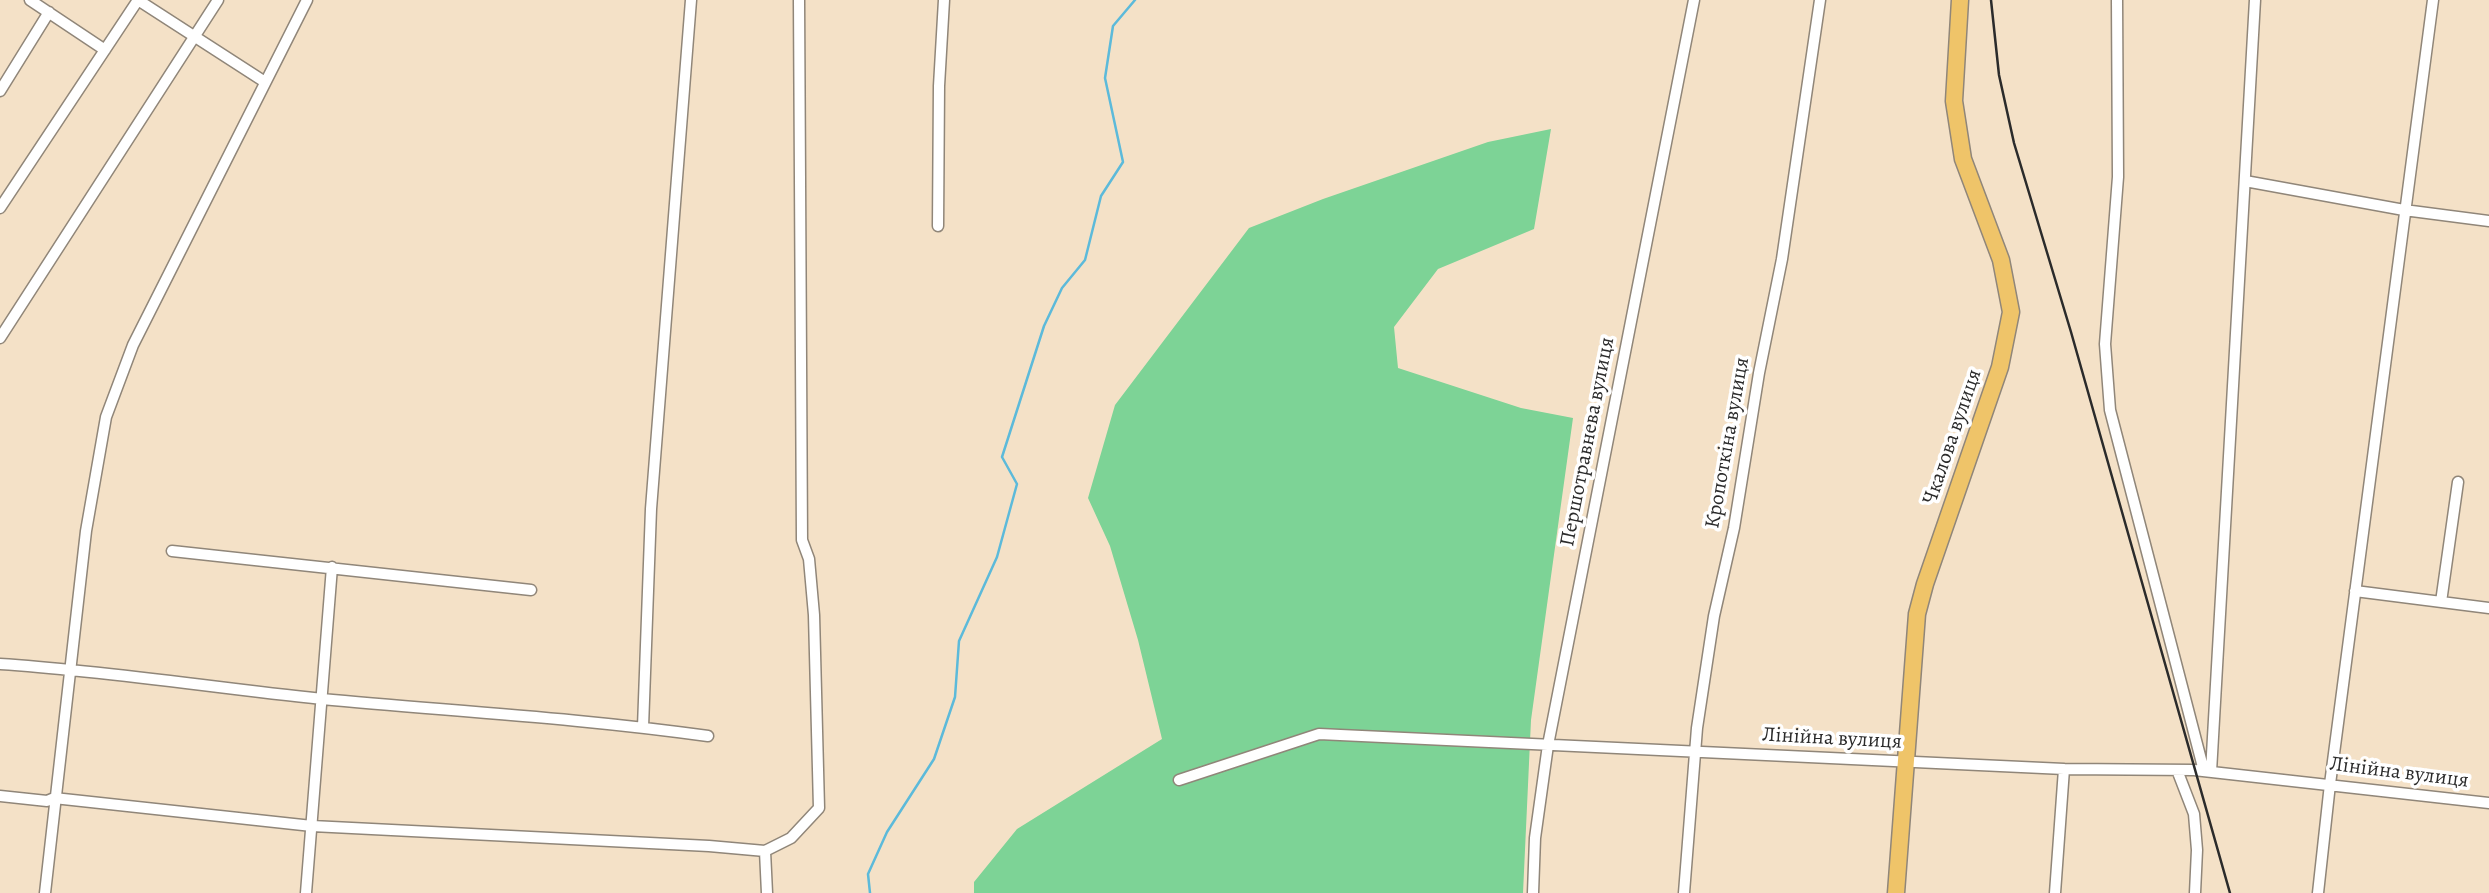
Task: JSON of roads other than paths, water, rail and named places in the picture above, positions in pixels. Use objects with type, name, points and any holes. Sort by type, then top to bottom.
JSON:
[{"type":"main road","name":"Чкалова вулиця","points":[[1896,893],[1917,614],[1929,571],[2000,367],[2011,312],[2001,260],[1963,159],[1954,101],[1960,0]]},
{"type":"street","points":[[30,0],[105,50]]},
{"type":"street","points":[[0,208],[138,0],[265,82]]},
{"type":"street","points":[[0,338],[218,0]]},
{"type":"street","points":[[45,893],[86,531],[106,417],[133,345],[307,0]]},
{"type":"street","points":[[643,727],[651,509],[691,0]]},
{"type":"street","points":[[0,796],[47,801],[54,798],[312,826],[765,851],[791,838],[819,808],[814,615],[809,559],[803,540],[799,0]]},
{"type":"street","points":[[938,226],[939,86],[944,0]]},
{"type":"street","name":"Першотравнева вулиця","points":[[1533,893],[1535,838],[1548,745],[1694,0]]},
{"type":"street","name":"Кропоткіна вулиця","points":[[1684,893],[1695,752],[1714,616],[1734,528],[1759,373],[1787,230],[1798,141],[1821,0]]},
{"type":"street","points":[[2117,0],[2118,177],[2105,344],[2110,410],[2138,509],[2187,709],[2208,771]]},
{"type":"street","points":[[2208,771],[2255,0]]},
{"type":"street","points":[[2318,893],[2433,0]]},
{"type":"street","points":[[0,91],[49,12]]},
{"type":"street","points":[[2245,181],[2404,210],[2489,221]]},
{"type":"street","points":[[2441,602],[2458,482]]},
{"type":"street","points":[[172,551],[531,590]]},
{"type":"street","points":[[306,893],[332,567]]},
{"type":"street","points":[[2355,592],[2489,608]]},
{"type":"street","points":[[0,664],[70,668],[321,698],[643,727],[708,736]]},
{"type":"street","name":"Лінійна вулиця","points":[[1179,780],[1319,734],[2064,769],[2208,771],[2489,801]]},
{"type":"street","points":[[2056,893],[2064,769]]},
{"type":"street","points":[[2177,770],[2194,814],[2197,850],[2195,893]]},
{"type":"street","points":[[765,851],[767,893]]},
{"type":"waterway","points":[[870,893],[868,874],[887,832],[934,759],[955,697],[959,641],[997,557],[1017,484],[1002,457],[1044,326],[1062,288],[1085,260],[1101,196],[1123,162],[1105,78],[1113,26],[1135,0]]},
{"type":"railway","points":[[1991,0],[1999,75],[2014,143],[2071,332],[2230,893]]}]
